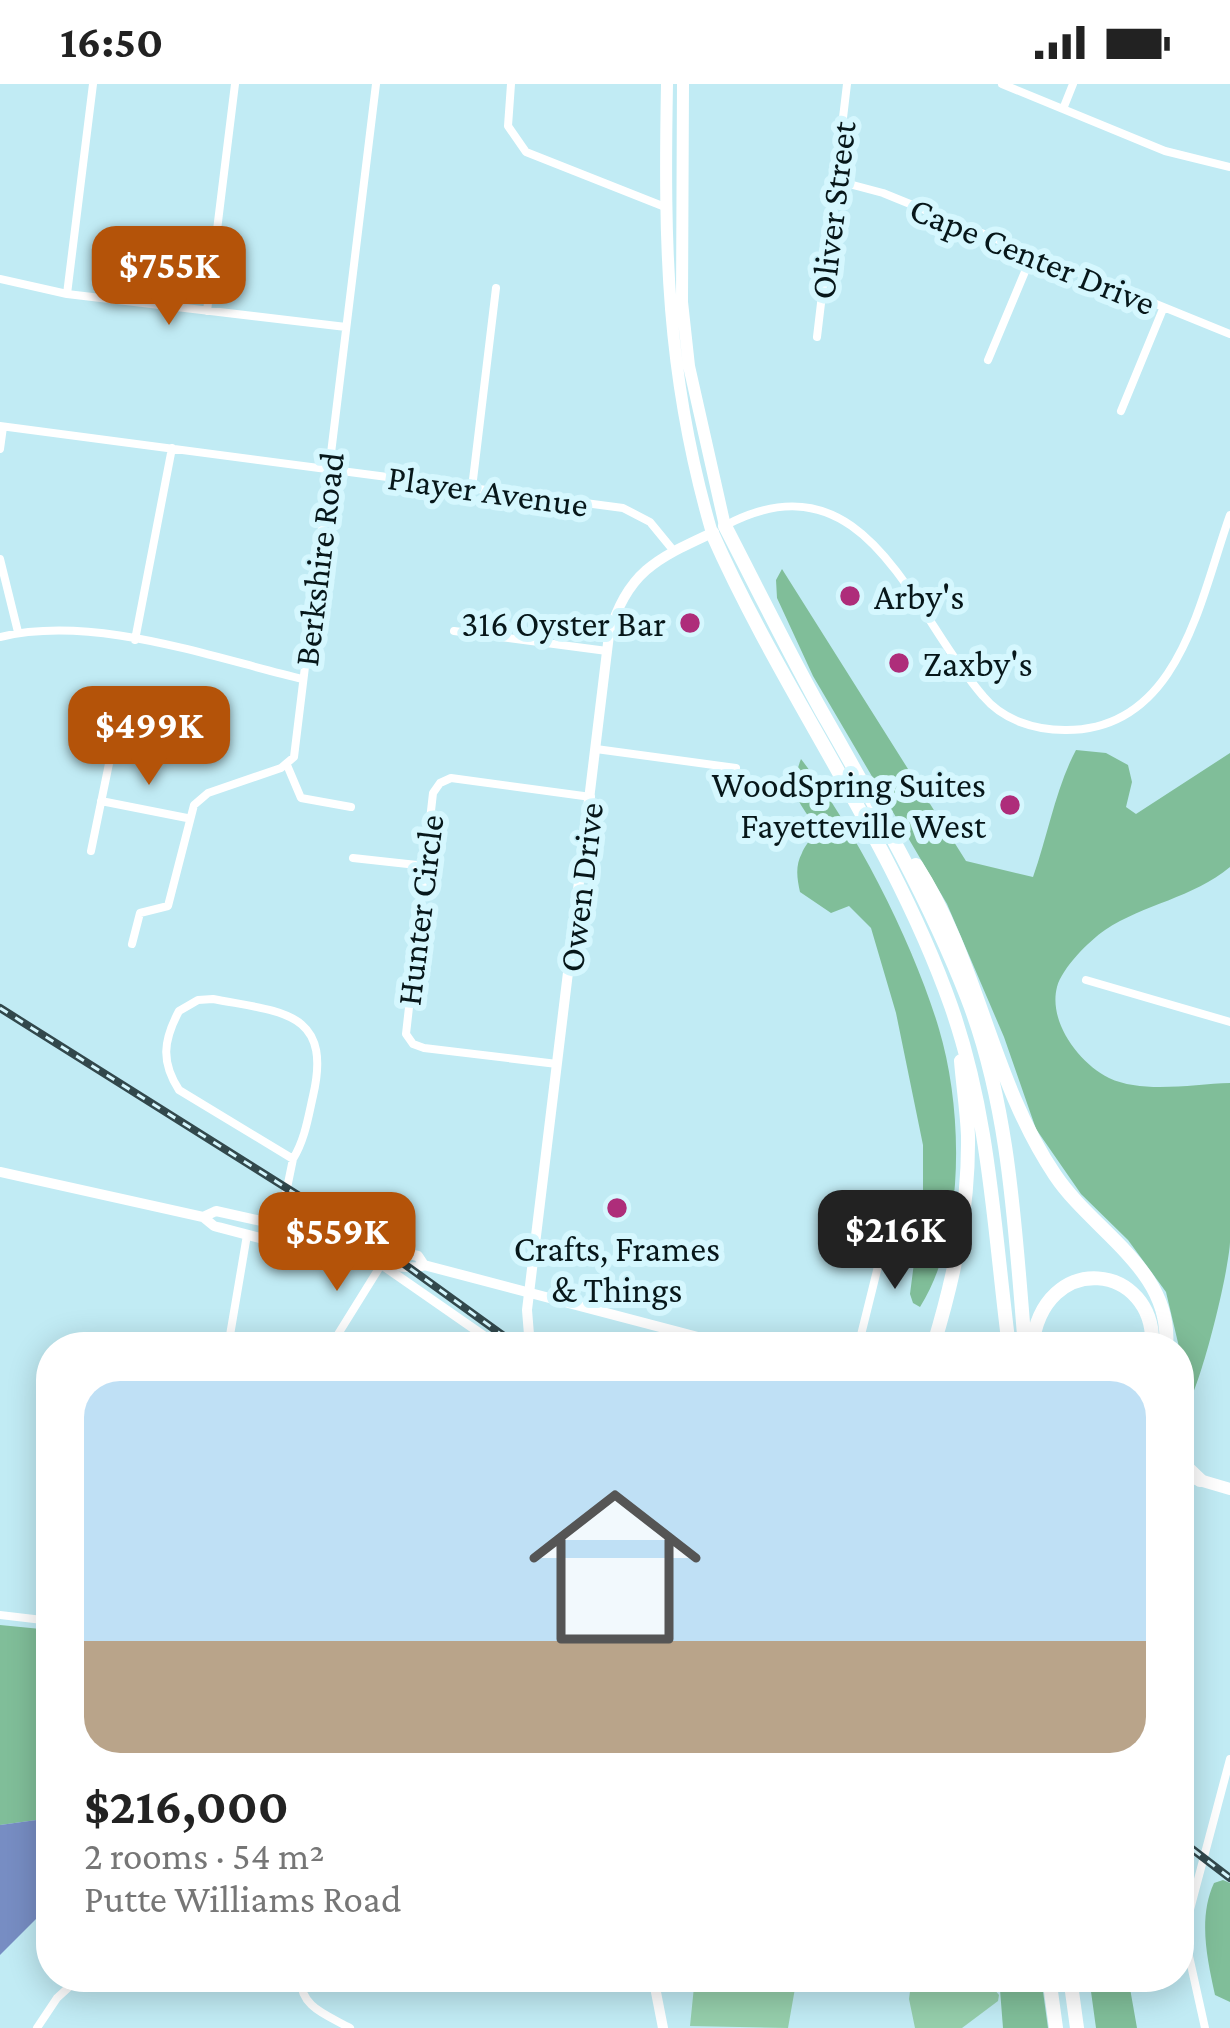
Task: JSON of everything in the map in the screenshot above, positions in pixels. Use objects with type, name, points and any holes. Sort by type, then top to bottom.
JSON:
[{"type":"highway","points":[[667,84],[665,207],[671,349],[687,447],[773,660],[908,905],[959,1032],[991,1169],[1007,1332]]},
{"type":"highway","points":[[683,84],[682,302],[718,530],[882,816],[967,997],[1001,1124],[1026,1332]]},
{"type":"highway","points":[[882,816],[924,878],[956,940],[1035,1143],[1068,1192],[1146,1275],[1166,1321],[1166,1332]]},
{"type":"highway","points":[[937,1332],[966,1197],[968,1132],[959,1032]]},
{"type":"highway","points":[[1033,1332],[1045,1302],[1064,1286],[1090,1278],[1120,1284],[1139,1303],[1153,1332]]},
{"type":"highway","points":[[1194,1474],[1200,1480]]},
{"type":"highway","points":[[1194,1478],[1230,1489]]},
{"type":"highway","points":[[1051,1992],[1056,2028]]},
{"type":"highway","points":[[1072,1992],[1077,2028]]},
{"type":"main road","name":"Owen Drive","points":[[529,1332],[527,1310],[613,620],[626,592],[653,562],[718,530]]},
{"type":"main road","points":[[0,1172],[203,1216],[214,1226],[247,1235],[414,1270],[424,1265],[681,1332]]},
{"type":"main road","points":[[203,1216],[216,1211],[297,1228],[418,1256],[424,1265]]},
{"type":"main road","points":[[656,1992],[663,2028]]},
{"type":"street","points":[[67,294],[93,84]]},
{"type":"street","points":[[207,311],[235,84]]},
{"type":"street","name":"Berkshire Road","points":[[286,765],[295,751],[376,84]]},
{"type":"street","points":[[511,84],[508,126],[526,152],[665,207]]},
{"type":"street","name":"Oliver Street","points":[[817,337],[847,84]]},
{"type":"street","points":[[1002,84],[1165,151],[1230,167]]},
{"type":"street","points":[[1063,110],[1073,84]]},
{"type":"street","name":"Cape Center Drive","points":[[834,179],[883,193],[1230,334]]},
{"type":"street","points":[[988,360],[1032,255]]},
{"type":"street","points":[[0,279],[67,294],[346,327]]},
{"type":"street","points":[[472,488],[496,288]]},
{"type":"street","points":[[1121,411],[1163,309]]},
{"type":"street","points":[[0,449],[1,426]]},
{"type":"street","name":"Player Avenue","points":[[1,426],[623,508],[650,522],[674,550]]},
{"type":"street","points":[[135,640],[172,448]]},
{"type":"street","points":[[718,530],[751,513],[791,507],[850,524],[890,560],[982,695],[1000,713],[1062,730],[1109,722],[1137,707],[1164,681],[1189,637],[1230,515]]},
{"type":"street","points":[[0,559],[18,632]]},
{"type":"street","points":[[0,637],[83,629],[304,679]]},
{"type":"street","points":[[454,631],[607,651]]},
{"type":"street","points":[[91,851],[112,749]]},
{"type":"street","points":[[596,749],[736,769]]},
{"type":"street","points":[[132,944],[140,913],[168,906],[188,818],[208,793],[286,765],[302,798],[351,807]]},
{"type":"street","name":"Hunter Circle","points":[[558,1064],[424,1048],[409,1039],[405,1028],[434,793],[445,780],[592,796]]},
{"type":"street","points":[[101,800],[188,818]]},
{"type":"street","points":[[353,857],[426,866]]},
{"type":"street","points":[[1086,980],[1230,1022]]},
{"type":"street","points":[[263,1221],[286,1193],[293,1159],[302,1144],[319,1072],[316,1041],[308,1028],[287,1013],[213,999],[187,1005],[173,1023],[165,1064],[179,1090],[293,1159]]},
{"type":"street","points":[[286,1193],[297,1228]]},
{"type":"street","points":[[862,1332],[889,1226]]},
{"type":"street","points":[[231,1332],[247,1235]]},
{"type":"street","points":[[339,1332],[381,1264],[480,1332]]},
{"type":"street","points":[[0,1615],[36,1619]]},
{"type":"street","points":[[1194,1894],[1230,1759]]},
{"type":"street","points":[[1194,1978],[1205,2028]]},
{"type":"street","points":[[37,2028],[64,1992]]},
{"type":"street","points":[[302,1992],[309,2005],[350,2028]]},
{"type":"green space","points":[[782,569],[966,861],[1033,877],[1076,750],[1106,753],[1128,765],[1132,782],[1126,807],[1136,814],[1230,753],[1230,867],[1099,935],[1064,972],[1055,1000],[1068,1040],[1109,1078],[1152,1087],[1230,1083],[1230,1242],[1194,1391],[1194,1332],[1175,1332],[1166,1292],[1128,1240],[1081,1194],[1036,1129],[1004,1037],[947,904],[813,676],[777,598],[776,580]]},
{"type":"green space","points":[[801,759],[842,818],[899,924],[947,1061],[956,1133],[953,1208],[935,1277],[920,1307],[910,1294],[923,1193],[923,1145],[896,1013],[871,928],[849,906],[831,913],[800,892],[798,863],[812,835],[795,787]]},
{"type":"green space","points":[[0,1625],[36,1629],[36,1820],[0,1825]]},
{"type":"green space","points":[[1214,1883],[1230,1883],[1230,2002],[1215,1995],[1206,1938],[1209,1896]]},
{"type":"green space","points":[[693,1992],[794,1992],[788,2028],[690,2026]]},
{"type":"green space","points":[[910,1992],[999,1995],[998,2001],[962,2028],[915,2028]]},
{"type":"green space","points":[[1000,1992],[1043,1992],[1048,2028],[1003,2028]]},
{"type":"green space","points":[[1091,1992],[1131,1992],[1137,2028],[1096,2028]]},
{"type":"water","points":[[36,1820],[36,1919],[0,1955],[0,1825]]},
{"type":"railway","points":[[0,1008],[382,1248],[498,1332]]},
{"type":"railway","points":[[1194,1850],[1230,1878]]},
{"type":"place","name":"Arby's","points":[[850,596]]},
{"type":"place","name":"316 Oyster Bar","points":[[690,623]]},
{"type":"place","name":"Zaxby's","points":[[899,663]]},
{"type":"place","name":"WoodSpring Suites Fayetteville West","points":[[1010,805]]},
{"type":"place","name":"Crafts, Frames & Things","points":[[617,1208]]}]
